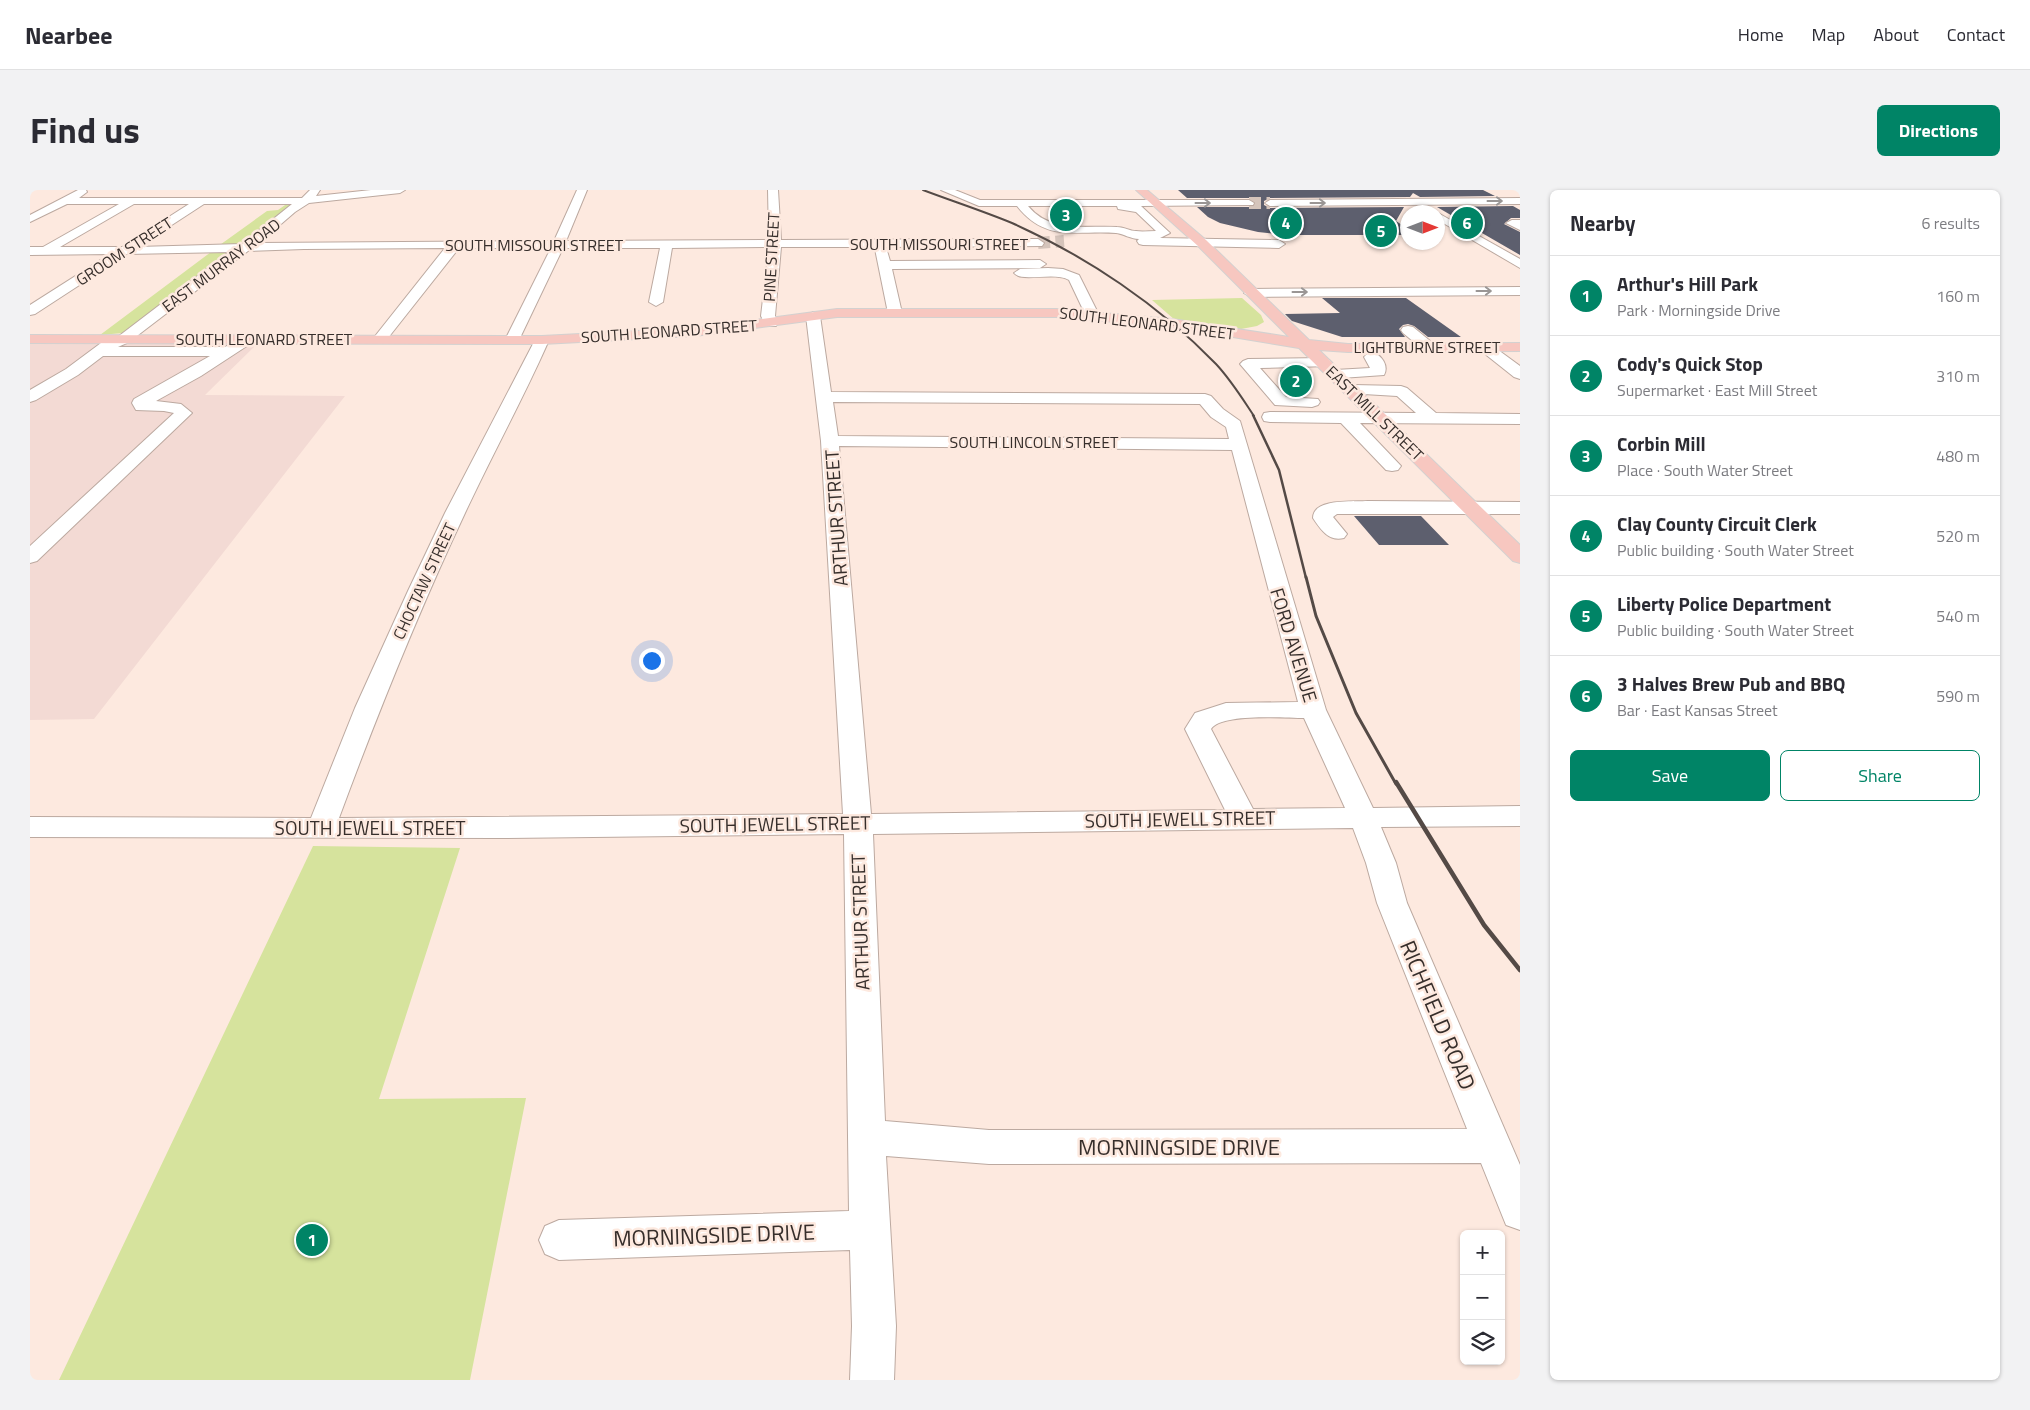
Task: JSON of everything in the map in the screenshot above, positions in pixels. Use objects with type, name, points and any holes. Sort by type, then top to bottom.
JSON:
[{"type":"main road","name":"EAST MILL STREET","points":[[1141,190],[1202,243],[1251,293],[1382,418],[1520,557]]},
{"type":"main road","name":"SOUTH LEONARD STREET","points":[[30,339],[542,340],[695,332],[837,313],[1056,312],[1172,323],[1305,344]]},
{"type":"main road","points":[[1228,332],[1265,328],[1275,323],[1276,316]]},
{"type":"main road","name":"LIGHTBURNE STREET","points":[[1305,344],[1348,348],[1520,347]]},
{"type":"street","points":[[30,219],[85,190]]},
{"type":"street","points":[[30,260],[150,190]]},
{"type":"street","name":"GROOM STREET","points":[[30,311],[218,190]]},
{"type":"street","points":[[65,201],[201,201],[309,197],[400,190]]},
{"type":"street","points":[[512,340],[558,245],[582,190]]},
{"type":"street","name":"PINE STREET","points":[[771,323],[768,316],[775,245],[773,190]]},
{"type":"street","points":[[946,190],[979,203],[1020,203],[1100,210],[1138,209],[1164,232],[1157,235],[1134,235],[1119,230],[1072,230],[1052,227],[1032,218],[1020,203]]},
{"type":"street","points":[[1396,190],[1420,205]]},
{"type":"street","name":"EAST MURRAY ROAD","points":[[30,397],[72,372],[106,346],[124,339],[309,197]]},
{"type":"street","points":[[1270,203],[1520,201]]},
{"type":"street","points":[[1100,210],[1156,203],[1249,203]]},
{"type":"street","points":[[1100,210],[1119,230]]},
{"type":"street","points":[[1144,214],[1170,214]]},
{"type":"street","points":[[1445,220],[1520,264]]},
{"type":"street","points":[[1520,222],[1512,223],[1520,227]]},
{"type":"street","points":[[1161,230],[1187,230]]},
{"type":"street","points":[[1064,241],[1279,244]]},
{"type":"street","name":"SOUTH MISSOURI STREET","points":[[30,251],[124,251],[304,245],[880,245],[1038,243]]},
{"type":"street","points":[[1483,243],[1511,243]]},
{"type":"street","points":[[379,340],[455,245]]},
{"type":"street","points":[[656,302],[666,245]]},
{"type":"street","points":[[880,245],[895,313]]},
{"type":"street","points":[[884,265],[1040,264]]},
{"type":"street","points":[[973,273],[1058,273],[1071,275],[1092,315]]},
{"type":"street","points":[[1251,293],[1520,291]]},
{"type":"street","name":"ARTHUR STREET","points":[[813,316],[830,442],[858,823],[866,1137],[874,1326],[872,1380]]},
{"type":"street","points":[[1408,330],[1430,348]]},
{"type":"street","points":[[30,557],[184,414],[180,409],[167,406],[142,406],[140,403],[188,378],[248,339]]},
{"type":"street","name":"CHOCTAW STREET","points":[[321,828],[346,762],[404,623],[456,512],[542,340]]},
{"type":"street","points":[[1485,347],[1520,374]]},
{"type":"street","points":[[99,351],[228,352]]},
{"type":"street","points":[[1294,417],[1248,364],[1378,372],[1378,365],[1372,357]]},
{"type":"street","points":[[1280,402],[1401,391],[1432,419]]},
{"type":"street","name":"FORD AVENUE","points":[[824,397],[1205,399],[1217,413],[1234,425],[1294,652],[1313,710],[1364,817]]},
{"type":"street","points":[[1270,417],[1520,419]]},
{"type":"street","points":[[1346,418],[1387,461],[1418,455]]},
{"type":"street","points":[[1361,434],[1396,434]]},
{"type":"street","name":"SOUTH LINCOLN STREET","points":[[830,442],[1219,443],[1241,456]]},
{"type":"street","points":[[1337,534],[1323,518],[1323,512],[1335,508],[1368,507],[1520,508]]},
{"type":"street","points":[[1243,818],[1198,730],[1204,719],[1226,711],[1313,710]]},
{"type":"street","name":"SOUTH JEWELL STREET","points":[[30,827],[500,828],[1520,816]]},
{"type":"street","name":"RICHFIELD ROAD","points":[[1364,817],[1381,863],[1392,903],[1520,1210]]},
{"type":"street","name":"MORNINGSIDE DRIVE","points":[[866,1137],[989,1147],[1493,1146]]},
{"type":"street","name":"MORNINGSIDE DRIVE","points":[[559,1240],[869,1230]]},
{"type":"shaded area","points":[[259,342],[205,395],[345,396],[94,719],[30,720],[30,344]]},
{"type":"green space","points":[[288,203],[292,204],[242,243],[217,247],[267,211],[278,210]]},
{"type":"green space","points":[[225,251],[228,254],[123,333],[100,335],[211,252]]},
{"type":"green space","points":[[1242,298],[1261,315],[1264,322],[1257,326],[1241,329],[1175,320],[1152,300]]},
{"type":"green space","points":[[313,846],[460,848],[379,1099],[526,1098],[470,1380],[59,1380]]},
{"type":"building","points":[[1178,190],[1483,190],[1495,196],[1420,197],[1413,193],[1410,197],[1270,198],[1264,201],[1264,205],[1270,208],[1400,207],[1400,214],[1396,221],[1400,224],[1400,235],[1288,235],[1258,232],[1220,223],[1208,217],[1197,207],[1253,207],[1256,202],[1250,198],[1187,198]]},
{"type":"building","points":[[1513,206],[1520,210],[1520,218],[1511,218],[1504,224],[1520,232],[1520,255],[1445,212],[1445,207]]},
{"type":"building","points":[[1322,298],[1406,298],[1461,337],[1428,337],[1414,326],[1408,324],[1403,325],[1399,329],[1405,337],[1342,337],[1292,321],[1285,314],[1340,313]]},
{"type":"building","points":[[1354,516],[1421,516],[1449,545],[1379,545]]},
{"type":"tunnel","points":[[1249,203],[1270,203]]},
{"type":"tunnel","points":[[1038,243],[1064,241]]},
{"type":"railway","points":[[923,190],[1012,223],[1040,236],[1120,284],[1146,302],[1194,342],[1216,364],[1254,416]]},
{"type":"railway","points":[[1253,415],[1279,470],[1306,578]]},
{"type":"railway","points":[[1306,577],[1316,616],[1356,713],[1396,784]]},
{"type":"railway","points":[[1396,782],[1484,925],[1520,970]]},
{"type":"place","name":"Corbin Mill","points":[[1066,215]]},
{"type":"place","name":"Clay County Circuit Clerk","points":[[1286,223]]},
{"type":"place","name":"3 Halves Brew Pub and BBQ","points":[[1467,223]]},
{"type":"place","name":"Liberty Police Department","points":[[1381,231]]},
{"type":"place","name":"Cody's Quick Stop","points":[[1296,381]]},
{"type":"place","name":"Arthur's Hill Park","points":[[312,1240]]}]
